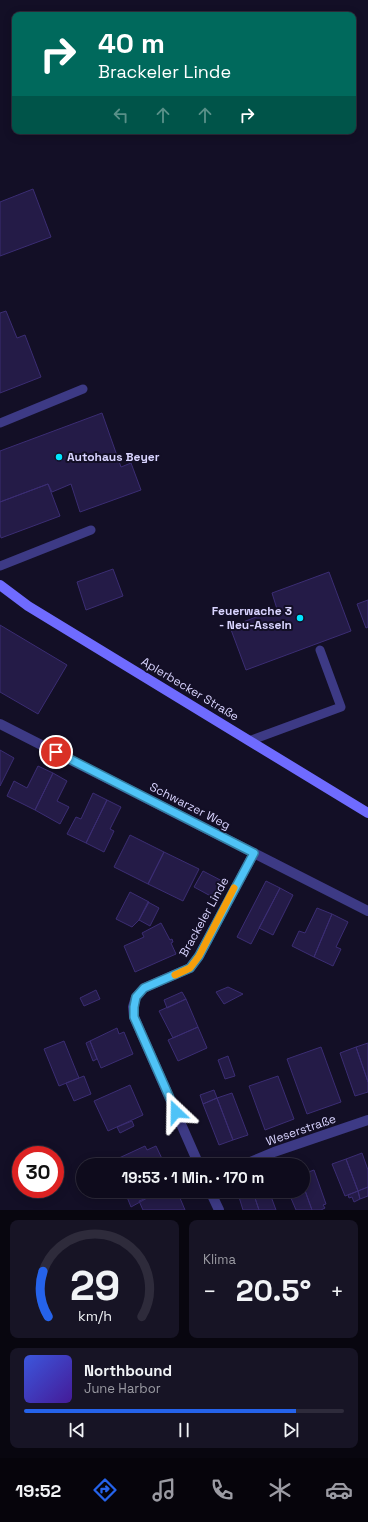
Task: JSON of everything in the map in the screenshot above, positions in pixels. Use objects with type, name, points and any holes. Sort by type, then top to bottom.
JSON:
[{"type":"main road","name":"Aplerbecker Straße","points":[[0,585],[28,606],[368,813]]},
{"type":"street","name":"Schwarzer Weg","points":[[0,724],[368,911]]},
{"type":"street","name":"Brackeler Linde","points":[[196,1158],[134,1017],[134,1007],[136,997],[144,988],[190,968],[199,956],[254,853]]},
{"type":"street","name":"Weserstraße","points":[[260,1158],[368,1120]]},
{"type":"street","points":[[213,1198],[219,1210]]},
{"type":"lane","points":[[0,423],[82,389]]},
{"type":"lane","points":[[0,566],[91,530]]},
{"type":"lane","points":[[249,741],[341,707],[320,650]]},
{"type":"building","points":[[33,189],[51,237],[0,256],[0,202]]},
{"type":"building","points":[[6,311],[17,338],[25,335],[41,377],[0,393],[0,313]]},
{"type":"building","name":"Autohaus Beyer","points":[[102,413],[121,467],[131,463],[141,490],[80,512],[71,484],[52,492],[48,484],[0,502],[0,451]]},
{"type":"building","points":[[48,484],[60,516],[1,538],[0,502]]},
{"type":"building","points":[[113,569],[123,596],[86,610],[77,582]]},
{"type":"building","name":"Feuerwache 3 - Neu-Asseln","points":[[329,572],[351,631],[246,670],[230,627],[277,609],[272,593]]},
{"type":"building","points":[[368,600],[368,627],[366,628],[357,604]]},
{"type":"building","points":[[0,625],[67,665],[38,714],[0,692]]},
{"type":"building","points":[[0,750],[14,758],[0,786]]},
{"type":"building","points":[[38,766],[53,773],[35,810],[7,796],[14,781],[27,788]]},
{"type":"building","points":[[53,773],[67,781],[57,801],[69,807],[60,824],[35,810]]},
{"type":"building","points":[[93,793],[107,800],[86,843],[67,834],[76,817],[81,819]]},
{"type":"building","points":[[107,800],[121,807],[110,829],[114,831],[104,852],[86,843]]},
{"type":"building","points":[[130,835],[164,852],[148,884],[114,867]]},
{"type":"building","points":[[164,852],[199,869],[183,901],[148,884]]},
{"type":"building","points":[[203,871],[226,883],[218,900],[194,887]]},
{"type":"building","points":[[266,881],[280,888],[251,944],[237,937]]},
{"type":"building","points":[[280,888],[293,895],[273,935],[259,928]]},
{"type":"building","points":[[130,892],[149,902],[139,920],[132,927],[116,919]]},
{"type":"building","points":[[148,902],[159,908],[150,926],[139,920]]},
{"type":"building","points":[[317,908],[332,914],[314,957],[292,946],[299,931],[305,933]]},
{"type":"building","points":[[332,914],[348,922],[336,947],[341,949],[333,966],[314,957]]},
{"type":"building","points":[[161,923],[170,940],[172,939],[173,942],[171,943],[176,954],[135,972],[124,946],[144,937],[142,933]]},
{"type":"building","points":[[228,987],[243,994],[224,1004],[216,992]]},
{"type":"building","points":[[96,990],[100,999],[84,1006],[80,998]]},
{"type":"building","points":[[182,992],[186,999],[167,1008],[164,1000]]},
{"type":"building","points":[[186,999],[198,1027],[173,1038],[159,1011]]},
{"type":"building","points":[[198,1027],[207,1048],[178,1061],[168,1040]]},
{"type":"building","points":[[117,1028],[119,1034],[124,1032],[133,1054],[101,1068],[90,1041]]},
{"type":"building","points":[[64,1041],[79,1078],[59,1086],[44,1049]]},
{"type":"building","points":[[90,1041],[97,1059],[93,1061],[86,1043]]},
{"type":"building","points":[[368,1043],[368,1082],[356,1047]]},
{"type":"building","points":[[321,1047],[341,1102],[307,1114],[287,1059]]},
{"type":"building","points":[[356,1047],[368,1082],[368,1092],[355,1096],[340,1053]]},
{"type":"building","points":[[228,1056],[235,1076],[225,1079],[218,1060]]},
{"type":"building","points":[[84,1076],[91,1094],[74,1101],[66,1083]]},
{"type":"building","points":[[278,1076],[294,1119],[265,1130],[249,1086]]},
{"type":"building","points":[[130,1085],[143,1115],[108,1131],[94,1101]]},
{"type":"building","points":[[214,1090],[217,1098],[203,1104],[200,1095]]},
{"type":"building","points":[[232,1093],[248,1135],[233,1140],[217,1098]]},
{"type":"building","points":[[217,1098],[233,1140],[219,1145],[203,1104]]},
{"type":"building","points":[[132,1121],[134,1126],[120,1133],[117,1127]]},
{"type":"building","points":[[145,1146],[147,1150],[156,1146],[162,1158],[119,1158]]},
{"type":"building","points":[[362,1153],[368,1170],[368,1187],[358,1191],[346,1159]]},
{"type":"building","points":[[346,1159],[358,1191],[345,1196],[332,1164]]},
{"type":"building","points":[[314,1170],[326,1204],[323,1205],[325,1208],[321,1210],[312,1210],[308,1198],[310,1198],[310,1171]]},
{"type":"building","points":[[368,1187],[368,1196],[360,1199],[358,1191]]},
{"type":"building","points":[[358,1191],[360,1199],[354,1202],[352,1197],[349,1198],[348,1195]]},
{"type":"building","points":[[127,1198],[147,1198],[131,1207]]},
{"type":"building","points":[[147,1198],[180,1198],[185,1210],[143,1210],[139,1201]]},
{"type":"building","points":[[239,1198],[255,1198],[259,1210],[243,1210]]},
{"type":"building","points":[[255,1198],[272,1198],[276,1210],[259,1210]]},
{"type":"building","points":[[291,1198],[308,1198],[312,1210],[296,1210]]},
{"type":"slow traffic","points":[[175,975],[190,968],[199,956],[234,888]]},
{"type":"place","name":"Autohaus Beyer","points":[[59,457]]},
{"type":"place","name":"Feuerwache 3 - Neu-Asseln","points":[[300,618]]},
{"type":"route","points":[[56,752],[254,853],[199,956],[190,968],[144,988],[136,997],[134,1017],[176,1112]]}]
